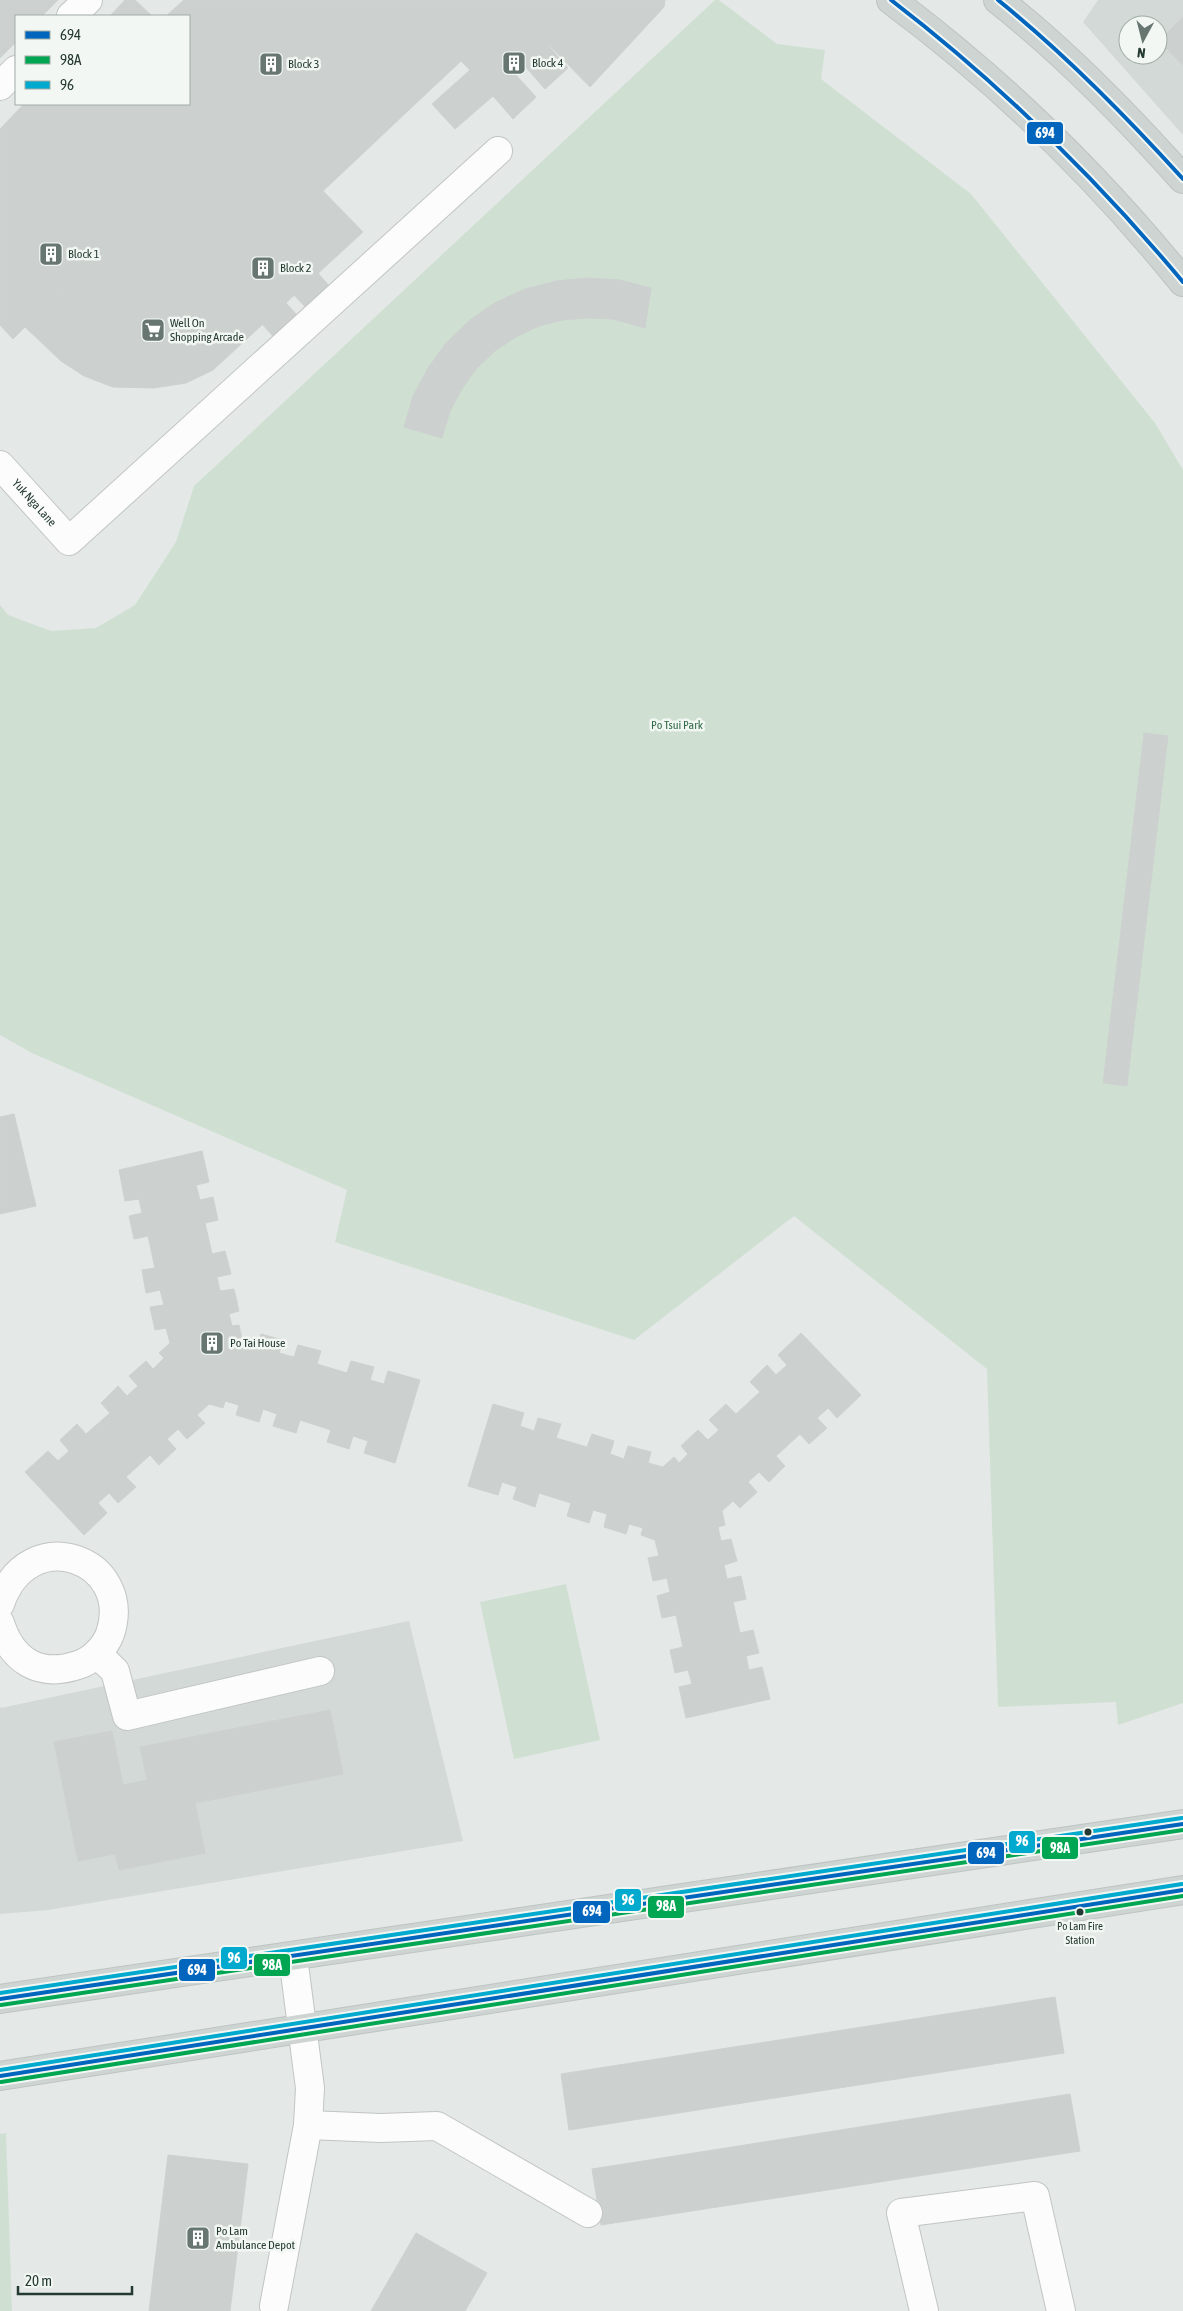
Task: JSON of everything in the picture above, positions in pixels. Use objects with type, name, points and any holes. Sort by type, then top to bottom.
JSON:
[{"type":"main road","points":[[891,0],[993,83],[1068,151],[1127,215],[1183,282]]},
{"type":"main road","points":[[998,0],[1082,73],[1139,130],[1183,179]]},
{"type":"main road","points":[[0,1999],[294,1957],[374,1942],[1183,1824]]},
{"type":"main road","points":[[0,2076],[404,2014],[1183,1890]]},
{"type":"street","points":[[72,15],[88,0]]},
{"type":"street","points":[[0,86],[15,71]]},
{"type":"street","name":"Yuk Nga Lane","points":[[0,465],[69,541],[498,151]]},
{"type":"street","points":[[0,1622],[5,1638],[15,1654],[30,1664],[47,1670],[65,1670],[82,1664],[97,1654],[107,1640],[113,1624],[114,1606],[109,1590],[100,1575],[86,1564],[69,1558],[50,1556],[32,1561],[17,1572],[2,1591]]},
{"type":"street","points":[[97,1654],[115,1671],[127,1716],[320,1671]]},
{"type":"street","points":[[274,2306],[308,2125],[310,2088],[294,1957]]},
{"type":"street","points":[[308,2125],[381,2128],[437,2126],[588,2213]]},
{"type":"street","points":[[924,2311],[901,2213],[1035,2196],[1061,2311]]},
{"type":"shaded area","points":[[1098,0],[1183,0],[1183,135],[1121,65],[1168,65],[1168,15],[1118,15],[1118,62],[1083,22]]},
{"type":"shaded area","points":[[409,1621],[463,1841],[48,1910],[0,1914],[0,1706],[1,1708]]},
{"type":"green space","name":"Po Tsui Park","points":[[715,0],[719,0],[777,44],[825,50],[821,79],[971,194],[1155,423],[1183,470],[1183,1703],[1118,1725],[1116,1702],[998,1707],[987,1369],[794,1216],[634,1340],[335,1242],[347,1190],[32,1053],[0,1035],[0,605],[8,615],[51,631],[96,628],[135,605],[176,542],[194,486]]},
{"type":"green space","points":[[566,1584],[600,1740],[514,1759],[480,1602]]},
{"type":"green space","points":[[6,2133],[12,2311],[0,2311],[0,2134]]},
{"type":"building","points":[[0,0],[58,0],[43,15],[15,15],[15,43],[0,58]]},
{"type":"building","points":[[125,0],[135,0],[151,15],[111,15]]},
{"type":"building","points":[[184,0],[665,0],[664,7],[590,87],[515,10],[323,191],[363,232],[213,370],[186,383],[154,388],[113,387],[84,376],[61,361],[25,327],[13,339],[0,325],[0,129],[23,105],[190,105],[190,15],[167,15]]},
{"type":"building","name":"Block 3","points":[[204,0],[224,0],[243,21],[252,14],[239,0],[317,0],[299,16],[306,25],[331,4],[351,28],[328,48],[362,85],[336,108],[303,70],[293,78],[321,109],[296,132],[268,100],[248,117],[227,93],[246,76],[238,67],[218,84],[197,60],[217,44],[190,13]]},
{"type":"building","name":"Block 4","points":[[440,0],[449,0],[462,14],[472,6],[466,0],[528,0],[517,10],[525,19],[546,0],[576,0],[585,10],[547,44],[568,68],[545,89],[524,65],[515,74],[536,97],[513,119],[493,96],[455,129],[432,104],[470,70],[461,61],[430,89],[407,65],[439,36],[422,17]]},
{"type":"building","points":[[1183,17],[1183,65],[1168,50],[1168,32]]},
{"type":"building","name":"Block 1","points":[[6,171],[40,209],[64,188],[85,212],[62,233],[70,241],[93,221],[114,244],[91,265],[124,302],[99,325],[65,286],[56,295],[84,327],[59,349],[30,316],[11,333],[0,321],[0,301],[9,293],[0,284],[0,233],[5,238],[14,231],[0,215],[0,176]]},
{"type":"building","name":"Block 2","points":[[295,185],[318,210],[287,238],[294,247],[332,213],[354,238],[317,272],[338,296],[315,317],[293,294],[285,302],[306,325],[282,346],[262,324],[224,358],[201,332],[239,299],[231,289],[199,318],[176,293],[209,264],[191,245],[215,224],[232,243],[241,234],[224,215],[247,194],[264,213]]},
{"type":"building","points":[[588,278],[620,280],[651,288],[645,328],[613,319],[588,318],[563,320],[539,326],[516,337],[495,351],[477,368],[462,389],[450,411],[442,438],[404,427],[413,396],[428,368],[447,342],[470,320],[496,302],[525,289],[556,281]]},
{"type":"building","points":[[1144,733],[1168,736],[1127,1086],[1103,1083]]},
{"type":"building","points":[[14,1114],[36,1206],[0,1214],[0,1117]]},
{"type":"building","name":"Po Tai House","points":[[202,1151],[209,1182],[196,1185],[200,1200],[213,1197],[218,1220],[205,1223],[212,1254],[225,1251],[231,1274],[217,1277],[220,1291],[234,1289],[239,1311],[229,1314],[232,1326],[239,1325],[242,1339],[258,1344],[261,1334],[283,1340],[279,1353],[294,1357],[298,1345],[321,1351],[317,1364],[347,1373],[351,1361],[374,1367],[370,1380],[384,1384],[388,1371],[420,1380],[395,1463],[364,1453],[368,1441],[353,1436],[349,1449],[327,1442],[331,1430],[300,1420],[296,1433],[273,1426],[277,1414],[263,1409],[259,1422],[236,1415],[239,1405],[225,1401],[223,1408],[209,1404],[197,1415],[205,1423],[187,1439],[178,1429],[167,1439],[176,1449],[159,1465],[150,1455],[126,1477],[136,1487],[118,1503],[109,1493],[98,1503],[107,1513],[84,1535],[25,1472],[48,1451],[58,1461],[69,1451],[60,1440],[77,1424],[86,1434],[110,1413],[101,1403],[118,1386],[127,1396],[138,1386],[129,1376],[146,1361],[153,1369],[164,1358],[159,1353],[170,1343],[166,1328],[155,1330],[150,1307],[164,1305],[160,1290],[146,1293],[142,1270],[155,1268],[148,1236],[134,1239],[129,1216],[142,1213],[139,1199],[125,1201],[119,1170]]},
{"type":"building","points":[[801,1333],[861,1395],[837,1418],[828,1408],[817,1418],[827,1428],[809,1444],[800,1434],[776,1456],[785,1466],[769,1482],[759,1472],[748,1482],[757,1492],[740,1508],[733,1501],[722,1511],[725,1525],[718,1527],[721,1541],[731,1539],[737,1561],[724,1565],[727,1579],[741,1576],[746,1599],[733,1602],[740,1633],[753,1630],[759,1653],[746,1656],[749,1670],[762,1667],[770,1699],[686,1718],[679,1687],[692,1684],[688,1670],[675,1673],[670,1650],[683,1647],[676,1615],[662,1618],[657,1596],[670,1592],[667,1578],[653,1581],[648,1558],[659,1556],[655,1540],[641,1535],[643,1528],[629,1524],[626,1534],[604,1527],[607,1514],[593,1510],[589,1523],[567,1516],[571,1503],[539,1493],[535,1507],[513,1499],[517,1487],[502,1482],[498,1495],[468,1486],[493,1404],[524,1413],[520,1426],[534,1431],[538,1418],[561,1424],[556,1438],[587,1447],[592,1434],[614,1441],[610,1454],[624,1459],[628,1446],[651,1452],[648,1463],[663,1467],[674,1457],[679,1463],[688,1454],[681,1446],[698,1430],[708,1440],[719,1430],[709,1420],[726,1404],[736,1414],[760,1392],[750,1382],[767,1365],[776,1375],[787,1365],[778,1355]]},
{"type":"building","points":[[330,1710],[343,1774],[195,1803],[205,1853],[119,1870],[115,1854],[78,1861],[54,1742],[112,1731],[123,1785],[147,1780],[140,1747]]},
{"type":"building","points":[[1055,1997],[1064,2053],[569,2130],[561,2074]]},
{"type":"building","points":[[1070,2094],[1080,2151],[601,2225],[592,2169]]},
{"type":"building","name":"Po Lam Ambulance Depot","points":[[168,2155],[248,2164],[230,2311],[149,2311]]},
{"type":"building","points":[[416,2233],[487,2273],[465,2311],[371,2311]]},
{"type":"transit line","name":"694","points":[[891,0],[970,64],[1008,98],[1115,205],[1183,282]]},
{"type":"transit line","name":"694","points":[[998,0],[1094,86],[1183,179]]},
{"type":"transit line","name":"96","points":[[0,1993],[1182,1818]]},
{"type":"transit line","name":"694","points":[[0,1999],[1183,1824]]},
{"type":"transit line","name":"98A","points":[[1,2005],[1183,1830]]},
{"type":"transit line","name":"96","points":[[0,2070],[1182,1884]]},
{"type":"transit line","name":"694","points":[[0,2076],[1183,1890]]},
{"type":"transit line","name":"98A","points":[[1,2082],[1183,1896]]},
{"type":"place","name":"Block 4","points":[[514,63]]},
{"type":"place","name":"Block 3","points":[[271,64]]},
{"type":"place","name":"Block 1","points":[[51,254]]},
{"type":"place","name":"Block 2","points":[[263,268]]},
{"type":"place","name":"Well On Shopping Arcade","points":[[153,330]]},
{"type":"place","name":"Po Tai House","points":[[212,1343]]},
{"type":"place","name":"Po Lam Fire Station","points":[[1080,1912]]},
{"type":"place","name":"Po Lam Ambulance Depot","points":[[198,2238]]}]
